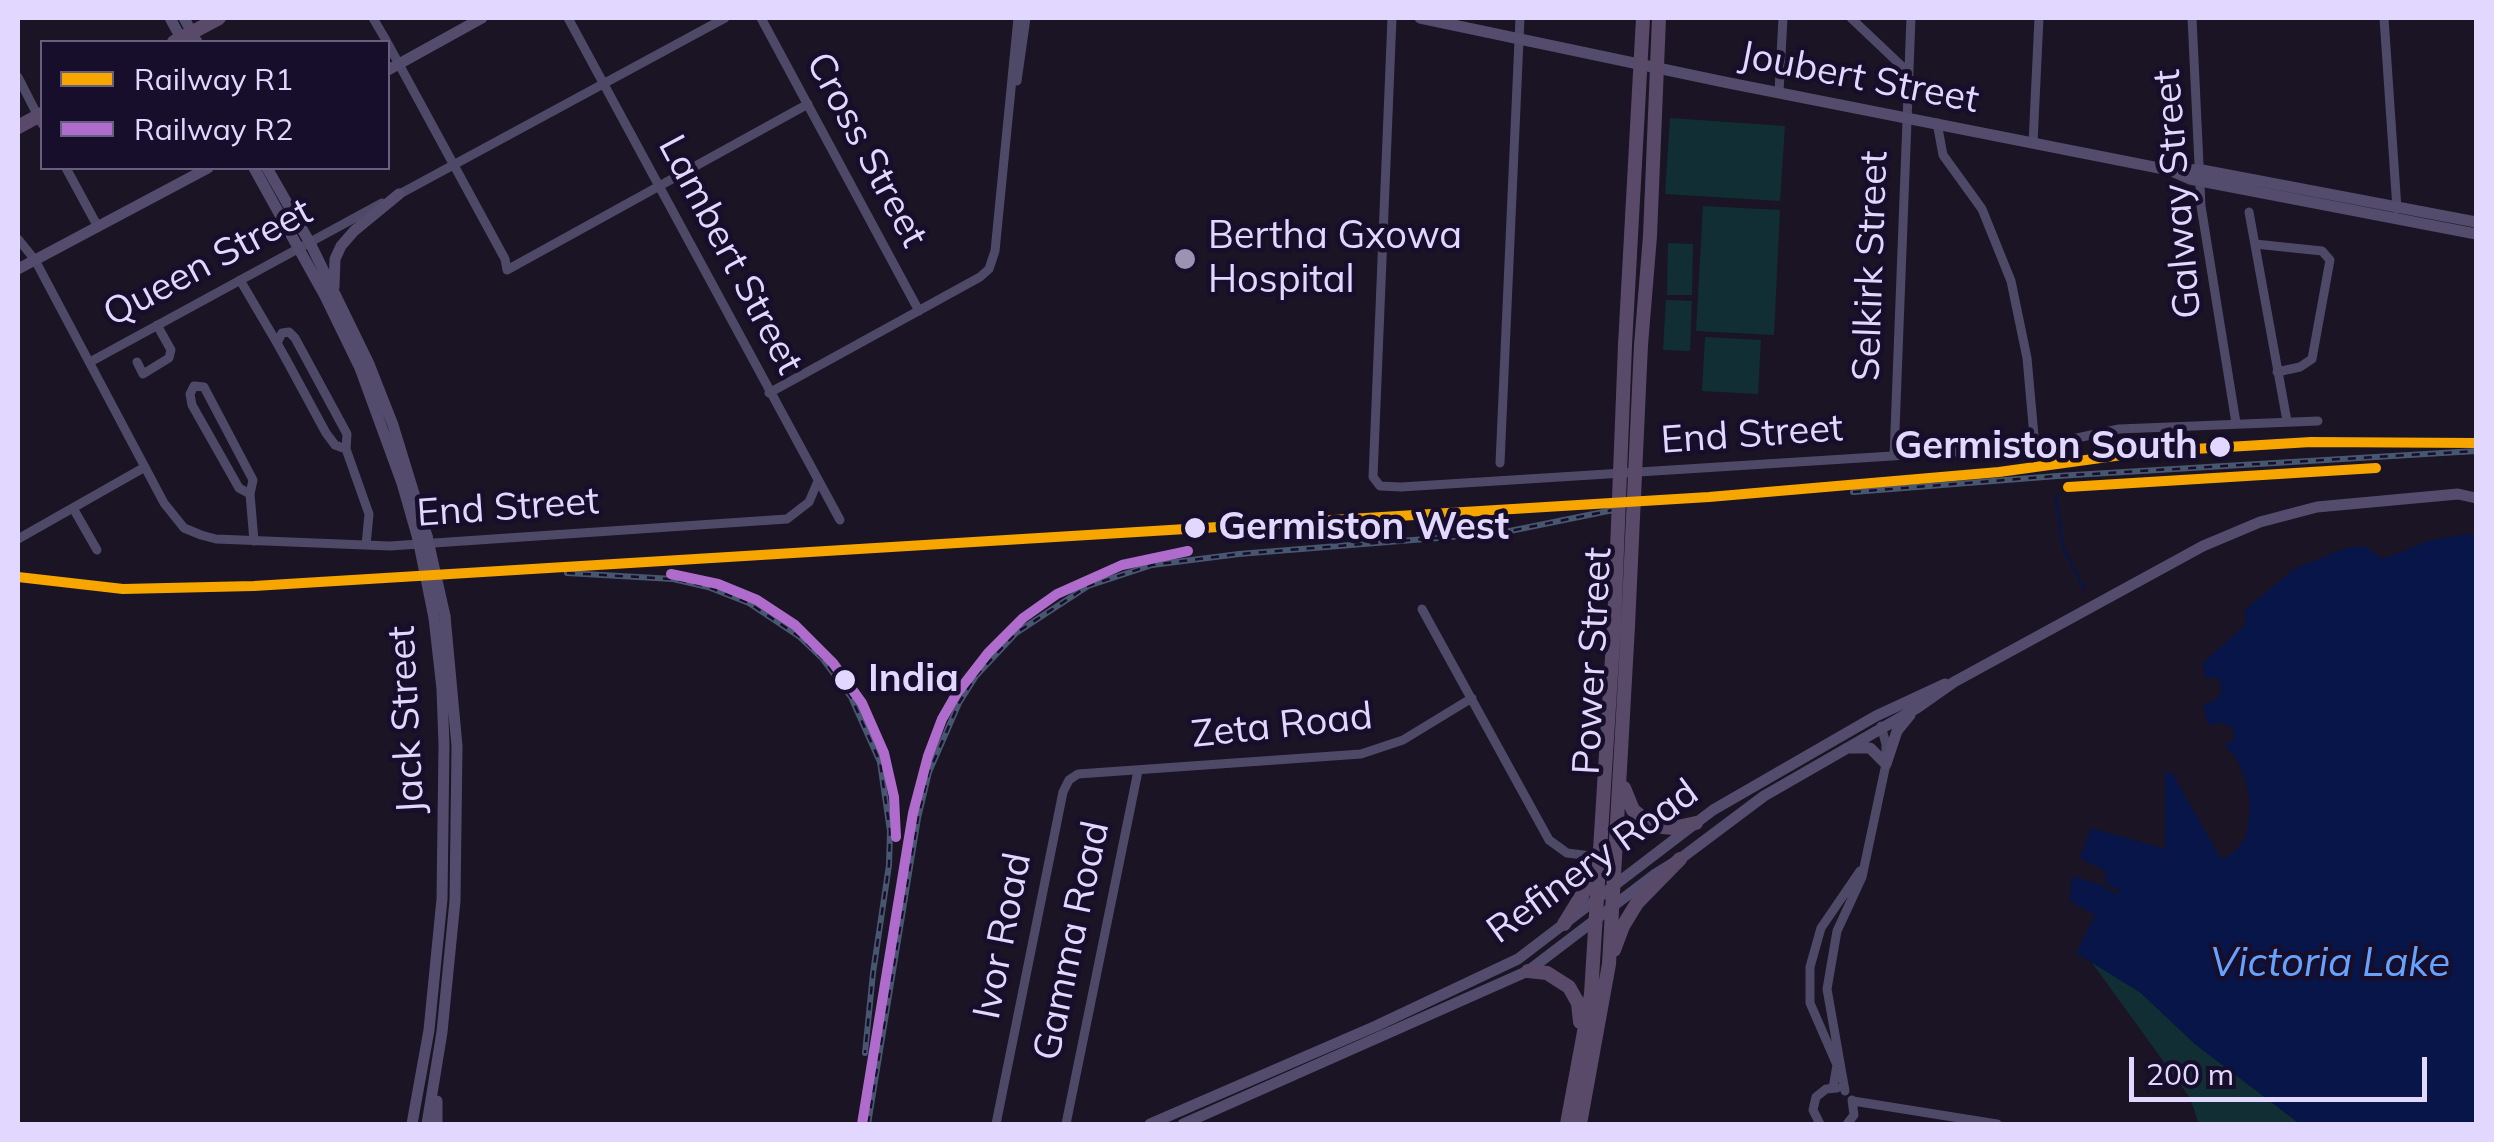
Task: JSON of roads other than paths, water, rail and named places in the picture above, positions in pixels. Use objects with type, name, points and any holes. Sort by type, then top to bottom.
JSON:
[{"type":"main road","points":[[170,18],[185,40]]},
{"type":"main road","points":[[184,18],[185,40]]},
{"type":"main road","points":[[185,40],[219,18]]},
{"type":"main road","points":[[393,67],[482,18]]},
{"type":"main road","name":"Joubert Street","points":[[1420,18],[2169,170],[2397,212],[2476,222]]},
{"type":"main road","name":"Power Street","points":[[1580,1124],[1609,964],[1616,862],[1644,18]]},
{"type":"main road","name":"Power Street","points":[[1633,345],[1650,236],[1659,18]]},
{"type":"main road","points":[[18,269],[204,170]]},
{"type":"main road","name":"Jack Street","points":[[255,170],[334,292],[393,426],[440,617],[458,746],[455,901],[436,1077],[427,1124]]},
{"type":"main road","name":"Jack Street","points":[[268,170],[360,368],[422,537]]},
{"type":"main road","points":[[334,292],[333,270],[342,246],[399,194]]},
{"type":"main road","name":"Joubert Street","points":[[2397,212],[2476,234]]},
{"type":"main road","points":[[2458,494],[2476,487]]},
{"type":"main road","points":[[2458,494],[2476,498]]},
{"type":"main road","name":"Refinery Road","points":[[1317,1058],[1518,960],[1726,802],[1879,722],[1917,708],[1954,682],[2203,546],[2260,522],[2334,505],[2458,494]]},
{"type":"main road","name":"Power Street","points":[[1567,1124],[1591,994],[1621,626]]},
{"type":"main road","name":"Refinery Road","points":[[1150,1124],[1253,1086],[1528,971],[1764,796],[1841,750],[1912,698],[1954,682]]},
{"type":"main road","name":"Jack Street","points":[[412,1124],[429,1030],[442,899],[448,689]]},
{"type":"main road","points":[[1841,750],[1870,748],[1886,764],[1898,731],[1917,708]]},
{"type":"main road","points":[[1620,778],[1627,799],[1644,822],[1662,828],[1696,822]]},
{"type":"main road","points":[[1609,964],[1622,926],[1680,859]]},
{"type":"main road","points":[[1564,924],[1586,894],[1599,862]]},
{"type":"main road","points":[[1528,971],[1554,977],[1575,995],[1580,1012],[1578,1073]]},
{"type":"main road","points":[[436,1077],[437,1124]]},
{"type":"main road","name":"Refinery Road","points":[[1184,1124],[1253,1086]]},
{"type":"main road","points":[[1194,1105],[1198,1118]]},
{"type":"street","points":[[373,18],[385,40]]},
{"type":"street","name":"Lambert Street","points":[[568,18],[840,520]]},
{"type":"street","name":"Queen Street","points":[[90,362],[724,18]]},
{"type":"street","name":"Cross Street","points":[[761,18],[919,311]]},
{"type":"street","points":[[1011,108],[1018,18]]},
{"type":"street","points":[[769,392],[980,278],[991,265],[1026,18]]},
{"type":"street","name":"End Street","points":[[1392,18],[1373,477],[1380,486],[1401,488],[1894,456],[2035,446],[2119,430],[2318,420]]},
{"type":"street","points":[[1500,463],[1520,18]]},
{"type":"street","points":[[1779,92],[1783,18]]},
{"type":"street","points":[[1851,18],[1909,72]]},
{"type":"street","name":"Selkirk Street","points":[[1894,456],[1911,18]]},
{"type":"street","points":[[2033,143],[2038,18]]},
{"type":"street","name":"Galway Street","points":[[2192,18],[2201,206],[2236,423]]},
{"type":"street","points":[[2384,18],[2397,212]]},
{"type":"street","points":[[393,67],[454,164],[509,265],[660,188],[808,104]]},
{"type":"street","points":[[18,77],[40,116]]},
{"type":"street","points":[[1936,124],[1943,155],[1982,209],[2011,282],[2027,358],[2035,446]]},
{"type":"street","points":[[67,170],[98,227]]},
{"type":"street","points":[[2249,212],[2287,421]]},
{"type":"street","points":[[18,239],[36,260],[145,467],[18,539]]},
{"type":"street","points":[[2255,244],[2322,251],[2330,260],[2312,360],[2277,372]]},
{"type":"street","points":[[240,280],[326,433],[335,445],[346,449]]},
{"type":"street","points":[[137,362],[143,374],[169,358],[171,350],[157,325]]},
{"type":"street","points":[[277,343],[285,332],[295,338],[347,434],[346,449],[369,514],[366,545]]},
{"type":"street","points":[[250,494],[239,488],[192,404],[190,394],[194,386],[204,388],[253,480],[250,494],[254,541]]},
{"type":"street","name":"End Street","points":[[145,467],[164,503],[184,528],[216,539],[366,545],[786,519],[809,502],[818,481]]},
{"type":"street","points":[[73,508],[98,550]]},
{"type":"street","points":[[1422,609],[1550,840],[1566,853],[1599,862]]},
{"type":"street","name":"Zeta Road","points":[[1086,774],[1361,754],[1403,740],[1472,698]]},
{"type":"street","points":[[1847,1124],[1854,1115],[1853,1101],[1846,1091],[1827,1001],[1833,947],[1862,877],[1886,764],[1887,748],[1879,722]]},
{"type":"street","name":"Gamma Road","points":[[1066,1124],[1138,770]]},
{"type":"street","name":"Ivor Road","points":[[996,1124],[1062,792],[1073,776],[1086,774]]},
{"type":"street","points":[[1833,1088],[1836,1065],[1807,989],[1816,943],[1827,918],[1865,863]]},
{"type":"street","points":[[1816,943],[1833,947]]},
{"type":"street","points":[[1820,1124],[1814,1116],[1814,1103],[1821,1092],[1833,1088],[1846,1091]]},
{"type":"street","points":[[1853,1101],[1996,1124]]},
{"type":"water","name":"Victoria Lake","points":[[2476,533],[2476,1124],[2300,1124],[2195,1044],[2141,993],[2076,953],[2095,915],[2070,901],[2072,876],[2118,895],[2120,892],[2104,881],[2107,872],[2080,858],[2091,828],[2165,849],[2165,771],[2172,773],[2221,859],[2243,842],[2250,802],[2245,778],[2235,756],[2227,749],[2226,744],[2234,739],[2233,727],[2222,723],[2208,725],[2203,704],[2215,701],[2222,690],[2219,678],[2205,678],[2203,663],[2246,624],[2245,610],[2294,569],[2346,548],[2365,546],[2383,559],[2431,540]]},
{"type":"waterway","points":[[2056,495],[2063,547],[2084,589]]},
{"type":"railway","points":[[1853,492],[2476,451]]},
{"type":"railway","points":[[868,1124],[929,772],[959,703],[976,676],[1016,633],[1088,586],[1152,565],[1500,533],[1618,509]]},
{"type":"railway","points":[[567,573],[673,579],[749,603],[800,637],[822,658],[851,697],[880,762],[890,831],[865,1053]]},
{"type":"rail line","name":"R1","points":[[18,577],[123,589],[254,586],[1709,497],[1999,472],[2144,452],[2311,442],[2476,443]]},
{"type":"rail line","name":"R1","points":[[2068,487],[2376,468]]},
{"type":"rail line","name":"R2","points":[[862,1124],[913,813],[942,719],[988,653],[1023,618],[1057,594],[1122,565],[1188,551]]},
{"type":"rail line","name":"R2","points":[[671,574],[718,584],[757,600],[795,625],[833,663],[862,703],[884,753],[894,797],[896,837]]},
{"type":"place","name":"Bertha Gxowa Hospital","points":[[1185,259]]},
{"type":"place","name":"Germiston South","points":[[2220,447]]},
{"type":"place","name":"Germiston West","points":[[1195,528]]},
{"type":"place","name":"India","points":[[845,680]]}]
